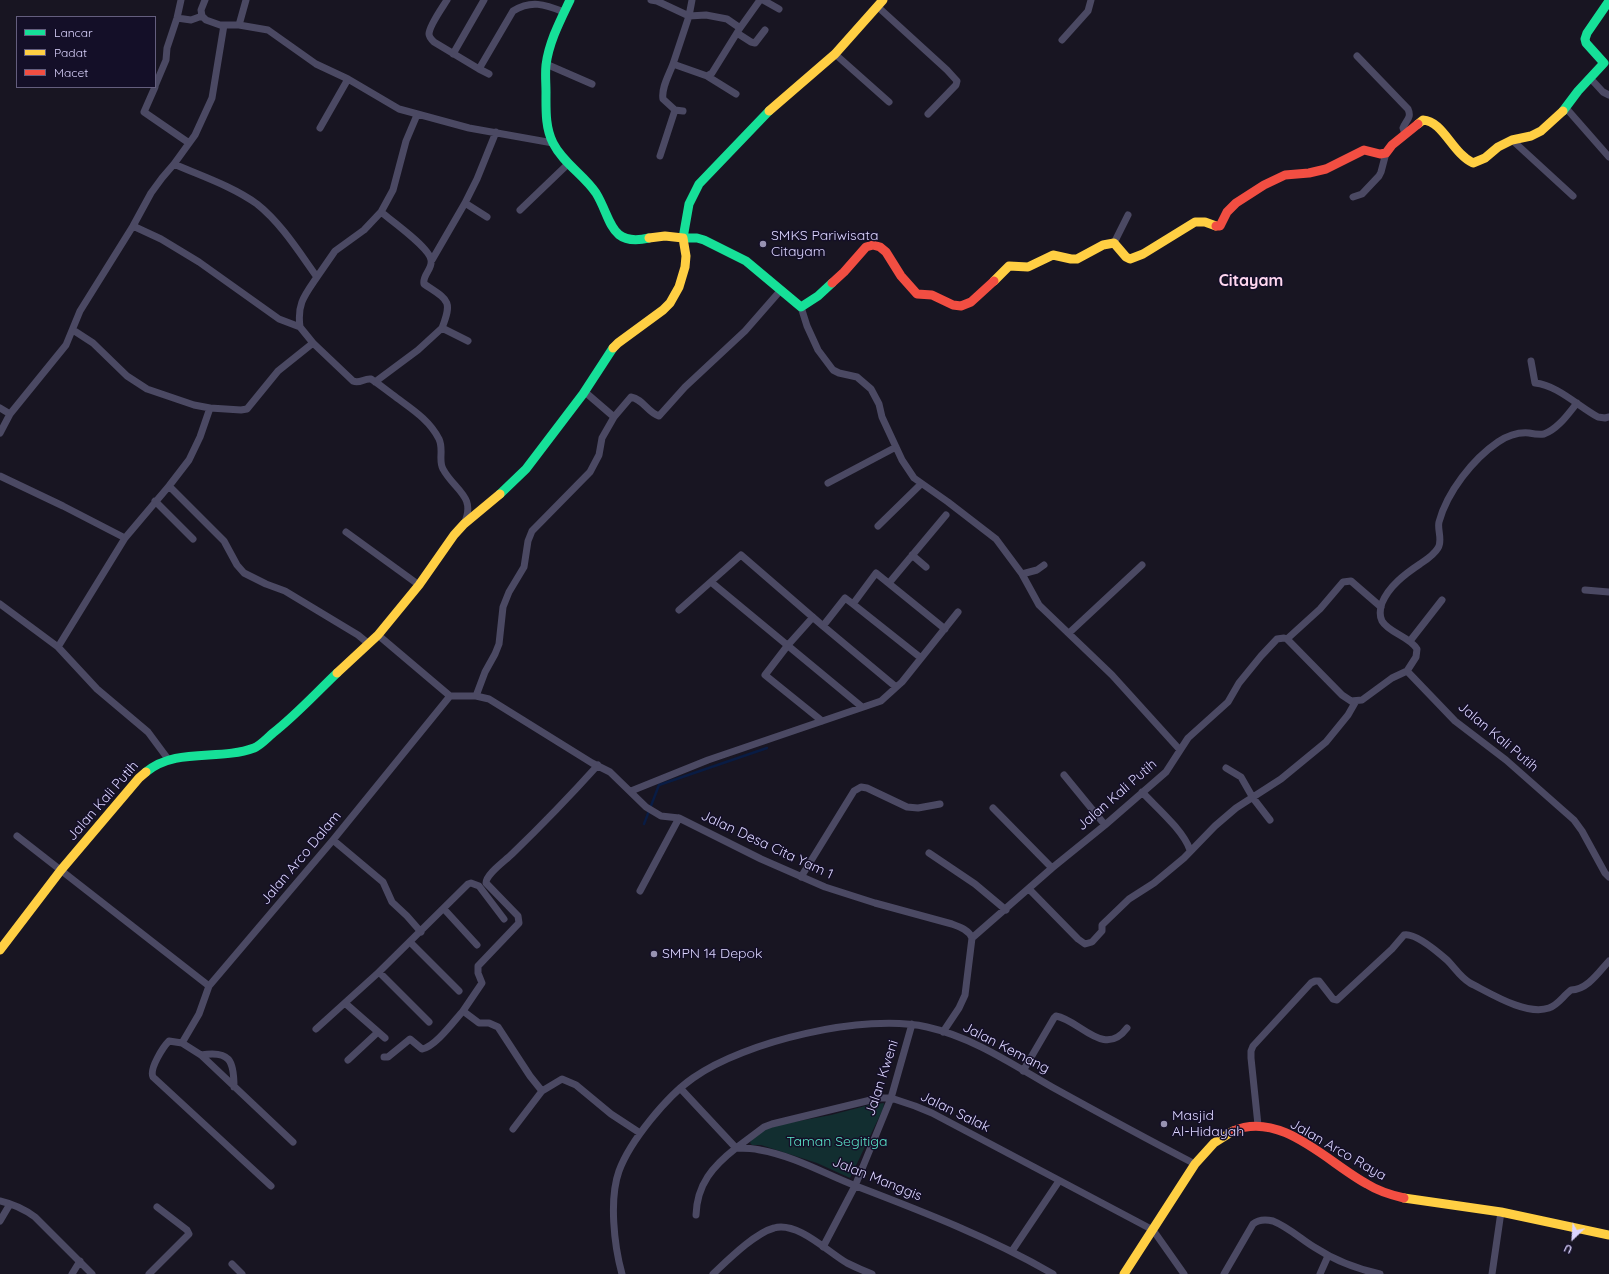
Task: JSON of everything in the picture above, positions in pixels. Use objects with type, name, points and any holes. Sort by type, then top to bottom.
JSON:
[{"type":"street","points":[[156,85],[166,60],[167,48],[181,0]]},
{"type":"street","points":[[205,0],[201,10],[202,16],[211,23],[239,25],[268,30],[316,64],[348,79],[400,109],[417,115],[469,128],[553,143]]},
{"type":"street","points":[[239,25],[246,0]]},
{"type":"street","points":[[447,0],[429,34],[434,42],[489,74]]},
{"type":"street","points":[[453,54],[484,0]]},
{"type":"street","points":[[479,69],[513,11],[520,4],[537,0],[564,12]]},
{"type":"street","points":[[570,0],[554,36],[546,64],[546,122],[553,143],[569,163],[590,184],[597,194],[605,208],[613,230],[621,238],[632,241],[661,236],[676,236],[704,240],[746,261],[801,307],[807,326],[818,350],[833,370],[839,373],[858,377],[870,390],[879,404],[882,417],[905,466],[914,478],[996,539],[1022,574],[1039,604],[1120,683],[1180,750]]},
{"type":"street","points":[[651,0],[689,16],[706,15],[721,17],[732,22],[738,31],[751,42],[755,43],[765,30]]},
{"type":"street","points":[[684,111],[675,110],[666,103],[662,94],[689,16],[692,0]]},
{"type":"street","points":[[707,76],[712,73],[738,31],[760,0]]},
{"type":"street","points":[[763,0],[779,9]]},
{"type":"street","points":[[1062,40],[1088,11],[1091,0]]},
{"type":"street","points":[[1353,197],[1362,194],[1379,176],[1386,153],[1405,134],[1423,120],[1429,120],[1436,126],[1466,160],[1473,163],[1485,158],[1498,147],[1512,140],[1536,134],[1566,108],[1578,91],[1604,63],[1586,43],[1586,37],[1609,1]]},
{"type":"street","points":[[880,3],[957,81],[956,85],[928,114]]},
{"type":"street","name":"Jalan Kali Putih","points":[[0,950],[61,870],[139,778],[152,767],[168,759],[228,753],[259,745],[285,724],[342,667],[373,640],[419,585],[454,535],[464,524],[502,493],[526,469],[584,392],[611,351],[623,340],[663,310],[675,295],[682,278],[686,256],[683,238],[691,198],[699,184],[748,130],[835,54],[880,3]]},
{"type":"street","points":[[177,18],[191,20],[202,16]]},
{"type":"street","points":[[0,433],[10,414],[66,345],[80,311],[133,226],[154,188],[174,164],[200,126],[212,98],[224,25]]},
{"type":"street","points":[[835,54],[889,102]]},
{"type":"street","points":[[1357,56],[1408,109],[1410,114],[1409,118],[1403,128],[1405,134]]},
{"type":"street","points":[[546,64],[592,84]]},
{"type":"street","points":[[672,64],[707,76],[736,94]]},
{"type":"street","points":[[320,128],[348,79]]},
{"type":"street","points":[[1590,79],[1603,92],[1609,95]]},
{"type":"street","points":[[155,88],[144,112],[189,143]]},
{"type":"street","points":[[1566,108],[1609,157]]},
{"type":"street","points":[[660,156],[675,110]]},
{"type":"street","points":[[300,327],[298,313],[302,301],[316,277],[335,251],[364,230],[381,212],[393,190],[406,141],[417,115]]},
{"type":"street","points":[[375,382],[418,350],[442,328],[449,312],[448,305],[441,296],[424,284],[423,281],[432,260],[477,179],[496,132]]},
{"type":"street","points":[[1512,140],[1573,196]]},
{"type":"street","points":[[801,307],[834,282],[849,267],[862,250],[869,245],[873,244],[880,247],[901,276],[917,294],[932,295],[953,305],[961,306],[971,302],[1009,266],[1024,267],[1052,255],[1072,260],[1078,259],[1097,246],[1107,242],[1114,243],[1126,257],[1130,259],[1137,257],[1173,234],[1197,221],[1220,226],[1228,212],[1236,203],[1264,185],[1285,175],[1309,173],[1326,169],[1364,150],[1380,154],[1386,153]]},
{"type":"street","points":[[520,210],[569,163]]},
{"type":"street","points":[[174,164],[226,187],[257,204],[276,223],[316,277]]},
{"type":"street","points":[[465,203],[487,217]]},
{"type":"street","points":[[381,212],[417,242],[429,254],[432,260]]},
{"type":"street","points":[[1114,243],[1128,215]]},
{"type":"street","points":[[133,226],[161,239],[216,272],[279,319],[300,327],[313,343],[353,381],[360,382],[367,378],[375,382],[422,416],[439,438],[442,447],[441,462],[443,469],[465,496],[468,503],[468,510],[464,524]]},
{"type":"street","points":[[476,696],[485,672],[499,644],[503,607],[509,592],[524,567],[528,541],[532,531],[590,472],[599,455],[602,438],[614,417],[630,397],[637,399],[654,415],[659,416],[686,387],[745,331],[780,291]]},
{"type":"street","points":[[442,328],[468,340]]},
{"type":"street","points":[[72,330],[93,343],[127,376],[147,388],[189,403],[210,408],[241,410],[248,409],[278,371],[313,343]]},
{"type":"street","points":[[1531,361],[1535,383],[1548,386],[1598,417],[1609,417]]},
{"type":"street","points":[[584,392],[614,417]]},
{"type":"street","points":[[1287,639],[1342,695],[1351,701],[1362,700],[1392,678],[1407,671],[1416,657],[1417,652],[1414,645],[1410,641],[1388,627],[1383,622],[1380,614],[1384,598],[1392,586],[1428,558],[1438,548],[1440,541],[1438,524],[1445,505],[1455,488],[1479,459],[1493,446],[1510,435],[1517,433],[1543,434],[1549,431],[1564,419],[1577,404]]},
{"type":"street","points":[[0,408],[10,414]]},
{"type":"street","points":[[58,647],[125,538],[189,460],[200,437],[210,408]]},
{"type":"street","points":[[828,483],[896,447]]},
{"type":"street","points":[[0,476],[125,538]]},
{"type":"street","points":[[878,526],[921,484]]},
{"type":"street","points":[[169,486],[224,541],[237,565],[244,573],[266,584],[285,591],[358,635],[373,640],[450,696],[476,696],[489,698],[598,766],[614,774],[631,792],[708,760],[881,701],[902,682],[958,612]]},
{"type":"street","points":[[155,501],[193,539]]},
{"type":"street","points":[[889,583],[946,515]]},
{"type":"street","points":[[346,532],[419,585]]},
{"type":"street","points":[[679,610],[741,555],[896,687]]},
{"type":"street","points":[[912,555],[926,568]]},
{"type":"street","points":[[1022,574],[1037,570],[1044,565]]},
{"type":"street","points":[[1069,633],[1142,565]]},
{"type":"street","points":[[853,604],[876,573],[945,628]]},
{"type":"street","name":"Jalan Kali Putih","points":[[972,938],[1166,772],[1188,738],[1228,702],[1239,683],[1261,656],[1278,639],[1287,639],[1320,608],[1343,582],[1347,580],[1351,581],[1381,607]]},
{"type":"street","points":[[711,582],[862,707]]},
{"type":"street","points":[[1585,590],[1609,592]]},
{"type":"street","points":[[823,626],[845,598],[922,658]]},
{"type":"street","points":[[1410,641],[1442,600]]},
{"type":"street","points":[[0,604],[58,647],[97,688],[148,732],[168,759]]},
{"type":"street","points":[[813,617],[788,645],[766,675],[822,721]]},
{"type":"street","name":"Jalan Kali Putih","points":[[1407,671],[1455,721],[1506,760],[1574,820],[1582,831],[1605,873],[1609,877]]},
{"type":"street","name":"Jalan Arco Dalam","points":[[182,1043],[199,1014],[209,986],[333,840],[450,696]]},
{"type":"street","points":[[1029,889],[1078,939],[1085,944],[1089,944],[1102,932],[1102,925],[1129,899],[1154,883],[1187,855],[1190,850],[1236,808],[1281,779],[1326,742],[1348,715],[1356,701]]},
{"type":"street","points":[[384,1057],[388,1057],[410,1039],[422,1049],[426,1049],[440,1037],[463,1011],[482,982],[478,973],[478,966],[519,922],[518,916],[486,883],[488,875],[509,857],[558,809],[598,766]]},
{"type":"street","points":[[1226,768],[1241,777],[1253,798],[1270,820]]},
{"type":"street","points":[[1064,775],[1105,825]]},
{"type":"street","points":[[801,877],[854,791],[861,787],[867,788],[907,807],[918,808],[940,804]]},
{"type":"street","name":"Jalan Desa Cita Yam 1","points":[[631,792],[646,807],[661,816],[679,818],[761,859],[825,888],[959,926],[970,934],[972,938]]},
{"type":"street","points":[[1142,792],[1173,824],[1190,850]]},
{"type":"street","points":[[993,808],[1052,868]]},
{"type":"street","points":[[640,891],[679,818]]},
{"type":"street","points":[[17,836],[209,986]]},
{"type":"street","points":[[333,840],[383,882],[392,902],[421,932]]},
{"type":"street","points":[[929,853],[975,884],[1006,910]]},
{"type":"street","points":[[316,1029],[379,972],[464,888],[471,883],[479,886],[504,919]]},
{"type":"street","points":[[444,909],[477,945]]},
{"type":"street","points":[[1124,1274],[1195,1164],[1206,1150],[1221,1137],[1230,1132],[1245,1127],[1258,1125],[1251,1051],[1311,983],[1319,981],[1333,999],[1338,1000],[1392,949],[1404,935],[1413,935],[1440,954],[1463,979],[1470,983],[1516,1006],[1529,1009],[1548,1009],[1554,1006],[1571,990],[1576,990],[1592,980],[1609,961]]},
{"type":"street","points":[[943,1032],[959,1008],[965,995],[972,938]]},
{"type":"street","points":[[410,942],[459,991]]},
{"type":"street","points":[[379,972],[429,1022]]},
{"type":"street","points":[[345,1003],[385,1038]]},
{"type":"street","points":[[463,1011],[479,1023],[489,1023],[498,1027],[530,1076],[542,1091]]},
{"type":"street","points":[[1023,1071],[1056,1016],[1093,1036],[1105,1039],[1118,1036],[1127,1028]]},
{"type":"street","name":"Jalan Kemang","points":[[622,1274],[613,1228],[615,1183],[622,1163],[640,1133],[680,1088],[695,1077],[726,1060],[787,1038],[834,1029],[890,1023],[912,1024],[943,1032],[979,1046],[1108,1118],[1195,1164]]},
{"type":"street","name":"Jalan Kweni","points":[[823,1247],[855,1186],[891,1098],[912,1024]]},
{"type":"street","points":[[348,1060],[378,1032]]},
{"type":"street","points":[[271,1186],[153,1078],[151,1074],[152,1068],[166,1044],[169,1041],[182,1043],[201,1056],[293,1142]]},
{"type":"street","points":[[201,1056],[220,1055],[226,1057],[233,1065],[234,1087]]},
{"type":"street","points":[[513,1129],[542,1091],[562,1079],[571,1082],[611,1114],[640,1133]]},
{"type":"street","points":[[680,1088],[736,1148],[714,1167],[708,1176],[701,1188],[697,1203],[696,1215]]},
{"type":"street","name":"Jalan Salak","points":[[736,1148],[764,1127],[772,1124],[879,1098],[891,1098],[915,1106],[960,1127],[1153,1230]]},
{"type":"street","name":"Jalan Arco Raya","points":[[1258,1125],[1285,1134],[1306,1144],[1325,1155],[1365,1184],[1384,1192],[1406,1198],[1501,1212],[1609,1235]]},
{"type":"street","name":"Jalan Manggis","points":[[736,1148],[760,1150],[811,1166],[855,1186],[926,1213],[1012,1251],[1053,1274]]},
{"type":"street","points":[[1012,1251],[1059,1181]]},
{"type":"street","points":[[0,1201],[26,1211],[35,1217],[92,1274]]},
{"type":"street","points":[[0,1221],[10,1204]]},
{"type":"street","points":[[149,1274],[187,1236],[189,1232],[157,1207]]},
{"type":"street","points":[[1492,1274],[1501,1212]]},
{"type":"street","points":[[1224,1274],[1253,1224],[1257,1220],[1261,1219],[1279,1224],[1328,1256],[1353,1266],[1380,1274]]},
{"type":"street","points":[[713,1274],[755,1238],[774,1228],[783,1227],[791,1228],[846,1263],[872,1274]]},
{"type":"street","points":[[1153,1230],[1184,1274]]},
{"type":"street","points":[[1320,1274],[1328,1256]]},
{"type":"street","points":[[72,1274],[80,1261]]},
{"type":"street","points":[[232,1264],[242,1274]]},
{"type":"green space","name":"Taman Segitiga","points":[[884,1103],[883,1109],[850,1178],[817,1163],[761,1145],[752,1145],[750,1143],[752,1139],[767,1127]]},
{"type":"waterway","points":[[644,824],[659,785],[767,748]]},
{"type":"traffic: fast","points":[[570,0],[552,40],[547,56],[546,118],[550,137],[562,157],[586,180],[596,193],[609,221],[619,235],[636,240],[649,238]]},
{"type":"traffic: fast","points":[[1563,111],[1578,91],[1604,63],[1586,43],[1585,39],[1587,33],[1609,1]]},
{"type":"traffic: fast","points":[[769,111],[699,184],[689,204],[683,238],[697,238],[704,240],[746,261],[801,307],[818,296],[832,283]]},
{"type":"traffic: fast","points":[[500,494],[526,469],[583,394],[613,348]]},
{"type":"traffic: fast","points":[[146,772],[158,764],[184,757],[227,754],[241,752],[257,747],[290,719],[337,673]]},
{"type":"traffic: slow","points":[[769,111],[835,54],[883,0]]},
{"type":"traffic: slow","points":[[1418,124],[1423,120],[1436,126],[1459,152],[1473,163],[1485,158],[1498,147],[1512,140],[1531,136],[1541,131],[1563,111]]},
{"type":"traffic: slow","points":[[994,281],[1009,266],[1028,267],[1053,255],[1077,259],[1103,245],[1114,243],[1126,257],[1130,259],[1143,254],[1195,222],[1205,222],[1216,226]]},
{"type":"traffic: slow","points":[[613,348],[663,310],[670,303],[679,287],[685,267],[686,256],[683,238],[665,236],[649,238]]},
{"type":"traffic: slow","points":[[337,673],[378,635],[419,585],[454,535],[464,524],[500,494]]},
{"type":"traffic: slow","points":[[0,950],[61,870],[139,778],[146,772]]},
{"type":"traffic: slow","points":[[1124,1274],[1195,1164],[1214,1143],[1233,1131]]},
{"type":"traffic: slow","points":[[1404,1198],[1501,1212],[1609,1235]]},
{"type":"traffic: jam","points":[[1216,226],[1220,226],[1227,212],[1236,203],[1264,185],[1285,175],[1309,173],[1326,169],[1364,150],[1380,154],[1386,153],[1392,145],[1418,124]]},
{"type":"traffic: jam","points":[[832,283],[866,247],[873,245],[880,247],[886,252],[901,276],[917,294],[932,295],[953,305],[961,306],[971,302],[994,281]]},
{"type":"traffic: jam","points":[[1233,1131],[1251,1126],[1269,1127],[1286,1133],[1320,1152],[1352,1175],[1371,1186],[1404,1198]]},
{"type":"place","name":"SMKS Pariwisata Citayam","points":[[763,244]]},
{"type":"place","name":"SMPN 14 Depok","points":[[654,954]]},
{"type":"place","name":"Masjid Al-Hidayah","points":[[1164,1124]]},
{"type":"district","name":"Citayam","points":[[1251,281]]}]
